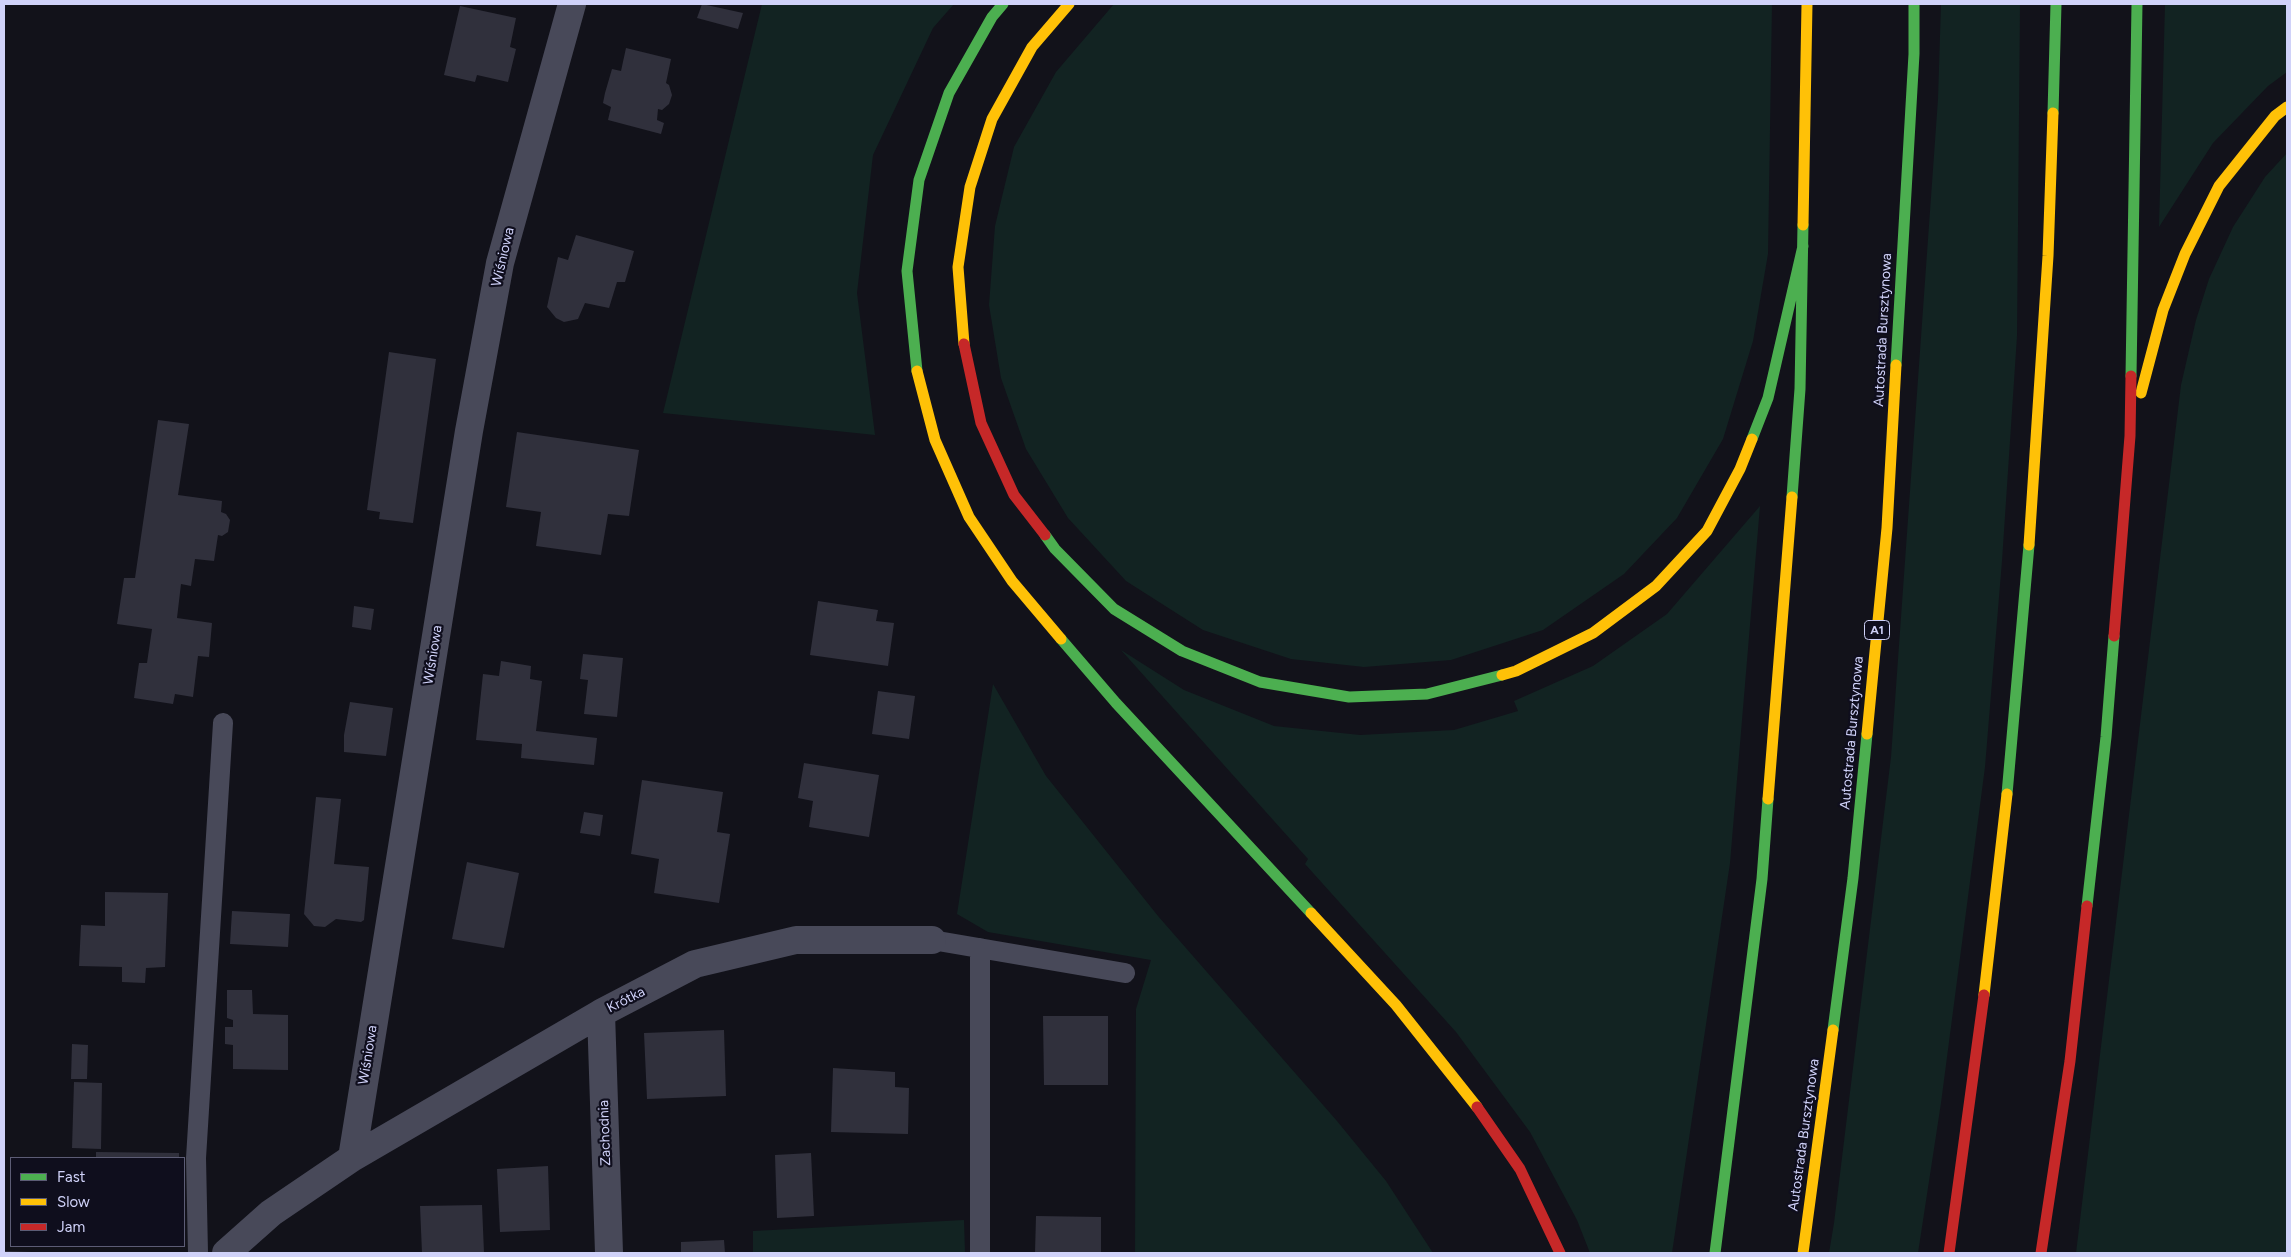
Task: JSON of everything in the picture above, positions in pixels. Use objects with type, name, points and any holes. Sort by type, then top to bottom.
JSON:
[{"type":"highway","points":[[1003,4],[992,17],[949,93],[919,180],[907,271],[915,363],[935,440],[969,516],[1012,581],[1116,703],[1396,1005],[1474,1102],[1520,1169],[1560,1253]]},
{"type":"highway","points":[[1069,4],[1032,48],[992,119],[970,187],[958,267],[965,354],[981,423],[1014,494],[1055,550],[1114,610],[1182,651],[1260,682],[1349,697],[1427,694],[1516,671],[1593,633],[1656,586],[1707,531],[1740,469],[1768,398],[1803,246]]},
{"type":"highway","points":[[1715,1253],[1762,879],[1800,389],[1807,4]]},
{"type":"highway","name":"Autostrada Bursztynowa","points":[[1803,1253],[1853,878],[1887,528],[1914,54],[1914,4]]},
{"type":"highway","points":[[1949,1253],[1978,1049],[2005,815],[2034,486],[2048,256],[2056,4]]},
{"type":"highway","points":[[2041,1253],[2070,1061],[2106,737],[2130,436],[2137,4]]},
{"type":"highway","points":[[2130,436],[2163,310],[2185,254],[2219,186],[2275,116],[2287,107]]},
{"type":"street","name":"Wiśniowa","points":[[352,1158],[469,430],[500,263],[572,4]]},
{"type":"street","name":"Krótka","points":[[352,1158],[601,1013],[695,964],[796,940],[932,940]]},
{"type":"street","name":"Zachodnia","points":[[601,1013],[609,1253]]},
{"type":"street","points":[[226,1253],[271,1213],[352,1158]]},
{"type":"lane","points":[[198,1253],[196,1158],[223,723]]},
{"type":"lane","points":[[932,940],[1125,973]]},
{"type":"lane","points":[[980,948],[980,1253]]},
{"type":"shaded area","points":[[762,4],[954,4],[933,28],[873,155],[857,293],[875,435],[663,413]]},
{"type":"shaded area","points":[[1114,4],[1772,4],[1768,254],[1753,341],[1723,439],[1677,518],[1624,574],[1543,630],[1451,660],[1364,667],[1291,659],[1203,630],[1126,581],[1068,518],[1026,449],[1001,378],[989,305],[995,226],[1014,147],[1056,72]]},
{"type":"shaded area","points":[[1941,4],[2020,4],[2017,336],[2002,561],[1985,767],[1941,1103],[1918,1253],[1829,1253],[1891,757],[1938,99]]},
{"type":"shaded area","points":[[2165,4],[2287,4],[2287,72],[2268,86],[2213,143],[2159,227]]},
{"type":"shaded area","points":[[2287,153],[2287,1253],[2076,1253],[2181,385],[2196,320],[2209,279],[2233,227],[2265,177]]},
{"type":"shaded area","points":[[1760,506],[1730,863],[1672,1253],[1590,1253],[1577,1220],[1530,1132],[1456,1032],[1305,864],[1308,859],[1121,650],[1184,690],[1274,726],[1360,735],[1454,730],[1518,711],[1514,701],[1593,666],[1667,614]]},
{"type":"shaded area","points":[[993,684],[1046,776],[1158,916],[1337,1121],[1386,1181],[1433,1253],[1135,1253],[1136,1009],[1151,960],[988,932],[957,914]]},
{"type":"shaded area","points":[[964,1220],[965,1253],[753,1253],[753,1231]]},
{"type":"building","points":[[702,4],[743,13],[738,29],[697,18]]},
{"type":"building","points":[[460,6],[516,18],[510,47],[516,49],[508,82],[477,75],[475,82],[444,75]]},
{"type":"building","points":[[626,48],[671,59],[666,83],[669,85],[672,95],[669,104],[662,110],[658,109],[657,120],[664,123],[661,134],[608,120],[611,107],[603,103],[605,93],[612,69],[621,71]]},
{"type":"building","points":[[576,235],[634,251],[625,282],[617,282],[609,308],[585,303],[578,319],[564,322],[556,318],[547,307],[558,257],[568,260]]},
{"type":"building","points":[[389,352],[436,359],[413,523],[379,519],[380,512],[367,510]]},
{"type":"building","points":[[158,420],[189,424],[178,495],[222,501],[221,512],[226,514],[230,520],[228,532],[222,536],[218,535],[214,561],[195,559],[191,586],[181,584],[177,618],[212,623],[209,657],[198,656],[193,697],[175,694],[173,704],[134,698],[139,663],[147,663],[152,629],[117,624],[124,578],[135,578]]},
{"type":"building","points":[[517,432],[639,450],[629,516],[608,514],[601,555],[536,546],[541,512],[506,507]]},
{"type":"building","points":[[818,601],[878,610],[876,621],[894,623],[888,666],[810,655]]},
{"type":"building","points":[[354,606],[374,609],[371,630],[352,627]]},
{"type":"building","points":[[583,654],[623,658],[617,717],[584,714],[588,680],[580,679]]},
{"type":"building","points":[[501,661],[531,666],[530,679],[542,681],[536,731],[597,738],[594,765],[521,758],[522,744],[476,740],[483,674],[499,676]]},
{"type":"building","points":[[878,691],[915,696],[909,739],[872,734]]},
{"type":"building","points":[[350,702],[393,708],[386,756],[344,752],[344,735]]},
{"type":"building","points":[[804,763],[879,775],[869,837],[809,827],[813,801],[798,798]]},
{"type":"building","points":[[642,780],[723,792],[717,832],[730,834],[719,903],[654,893],[659,859],[631,854]]},
{"type":"building","points":[[316,797],[341,799],[334,864],[369,867],[364,920],[361,922],[336,919],[325,927],[314,926],[304,914]]},
{"type":"building","points":[[584,812],[603,815],[600,836],[580,833]]},
{"type":"building","points":[[467,862],[519,873],[504,948],[452,939]]},
{"type":"building","points":[[105,892],[168,893],[165,967],[146,968],[145,983],[122,982],[122,967],[79,966],[81,925],[105,926]]},
{"type":"building","points":[[232,911],[290,914],[288,947],[230,944]]},
{"type":"building","points":[[227,990],[252,990],[253,1014],[288,1015],[288,1070],[233,1069],[233,1045],[225,1044],[225,1027],[233,1027],[233,1020],[227,1018]]},
{"type":"building","points":[[1043,1016],[1108,1016],[1108,1085],[1044,1085]]},
{"type":"building","points":[[724,1030],[726,1096],[647,1099],[644,1033]]},
{"type":"building","points":[[72,1044],[88,1045],[87,1079],[71,1079]]},
{"type":"building","points":[[833,1068],[895,1072],[895,1087],[909,1088],[908,1134],[831,1132]]},
{"type":"building","points":[[74,1082],[102,1083],[101,1149],[72,1148]]},
{"type":"building","points":[[96,1152],[179,1153],[179,1157],[96,1157]]},
{"type":"building","points":[[811,1153],[814,1216],[777,1218],[775,1155]]},
{"type":"building","points":[[548,1166],[550,1230],[500,1232],[497,1169]]},
{"type":"building","points":[[482,1205],[484,1253],[422,1253],[420,1206]]},
{"type":"building","points":[[1036,1216],[1101,1217],[1101,1253],[1035,1253]]},
{"type":"building","points":[[724,1240],[725,1253],[681,1253],[681,1242]]},
{"type":"building","points":[[4,1251],[32,1252],[32,1253],[4,1253]]},
{"type":"traffic: fast","points":[[917,371],[907,271],[919,180],[949,93],[992,17],[1003,4]]},
{"type":"traffic: fast","points":[[1896,365],[1914,54],[1914,4]]},
{"type":"traffic: fast","points":[[2053,113],[2056,4]]},
{"type":"traffic: fast","points":[[2131,376],[2137,4]]},
{"type":"traffic: fast","points":[[1792,497],[1800,389],[1803,225]]},
{"type":"traffic: fast","points":[[1752,439],[1768,398],[1803,246]]},
{"type":"traffic: fast","points":[[1045,535],[1055,549],[1114,609],[1182,651],[1260,682],[1349,697],[1427,694],[1502,675]]},
{"type":"traffic: fast","points":[[2007,794],[2029,545]]},
{"type":"traffic: fast","points":[[2087,906],[2106,737],[2114,636]]},
{"type":"traffic: fast","points":[[1061,639],[1116,703],[1311,913]]},
{"type":"traffic: fast","points":[[1833,1030],[1853,878],[1867,734]]},
{"type":"traffic: fast","points":[[1715,1253],[1762,879],[1768,799]]},
{"type":"traffic: slow","points":[[964,344],[958,267],[970,187],[992,119],[1032,47],[1069,4]]},
{"type":"traffic: slow","points":[[1803,225],[1807,4]]},
{"type":"traffic: slow","points":[[2141,393],[2163,310],[2185,254],[2219,186],[2275,116],[2287,107]]},
{"type":"traffic: slow","points":[[2029,545],[2048,256],[2053,113]]},
{"type":"traffic: slow","points":[[1867,734],[1887,528],[1896,365]]},
{"type":"traffic: slow","points":[[917,371],[935,440],[969,517],[1012,581],[1061,639]]},
{"type":"traffic: slow","points":[[1502,675],[1516,671],[1593,633],[1656,586],[1707,531],[1740,469],[1752,439]]},
{"type":"traffic: slow","points":[[1768,799],[1792,497]]},
{"type":"traffic: slow","points":[[1984,995],[2007,794]]},
{"type":"traffic: slow","points":[[1311,913],[1396,1005],[1477,1107]]},
{"type":"traffic: slow","points":[[1803,1253],[1833,1030]]},
{"type":"traffic: jam","points":[[964,344],[981,423],[1014,495],[1045,535]]},
{"type":"traffic: jam","points":[[2114,636],[2130,436],[2131,376]]},
{"type":"traffic: jam","points":[[2041,1253],[2070,1061],[2087,906]]},
{"type":"traffic: jam","points":[[1949,1253],[1984,995]]},
{"type":"traffic: jam","points":[[1477,1107],[1520,1169],[1560,1253]]}]
